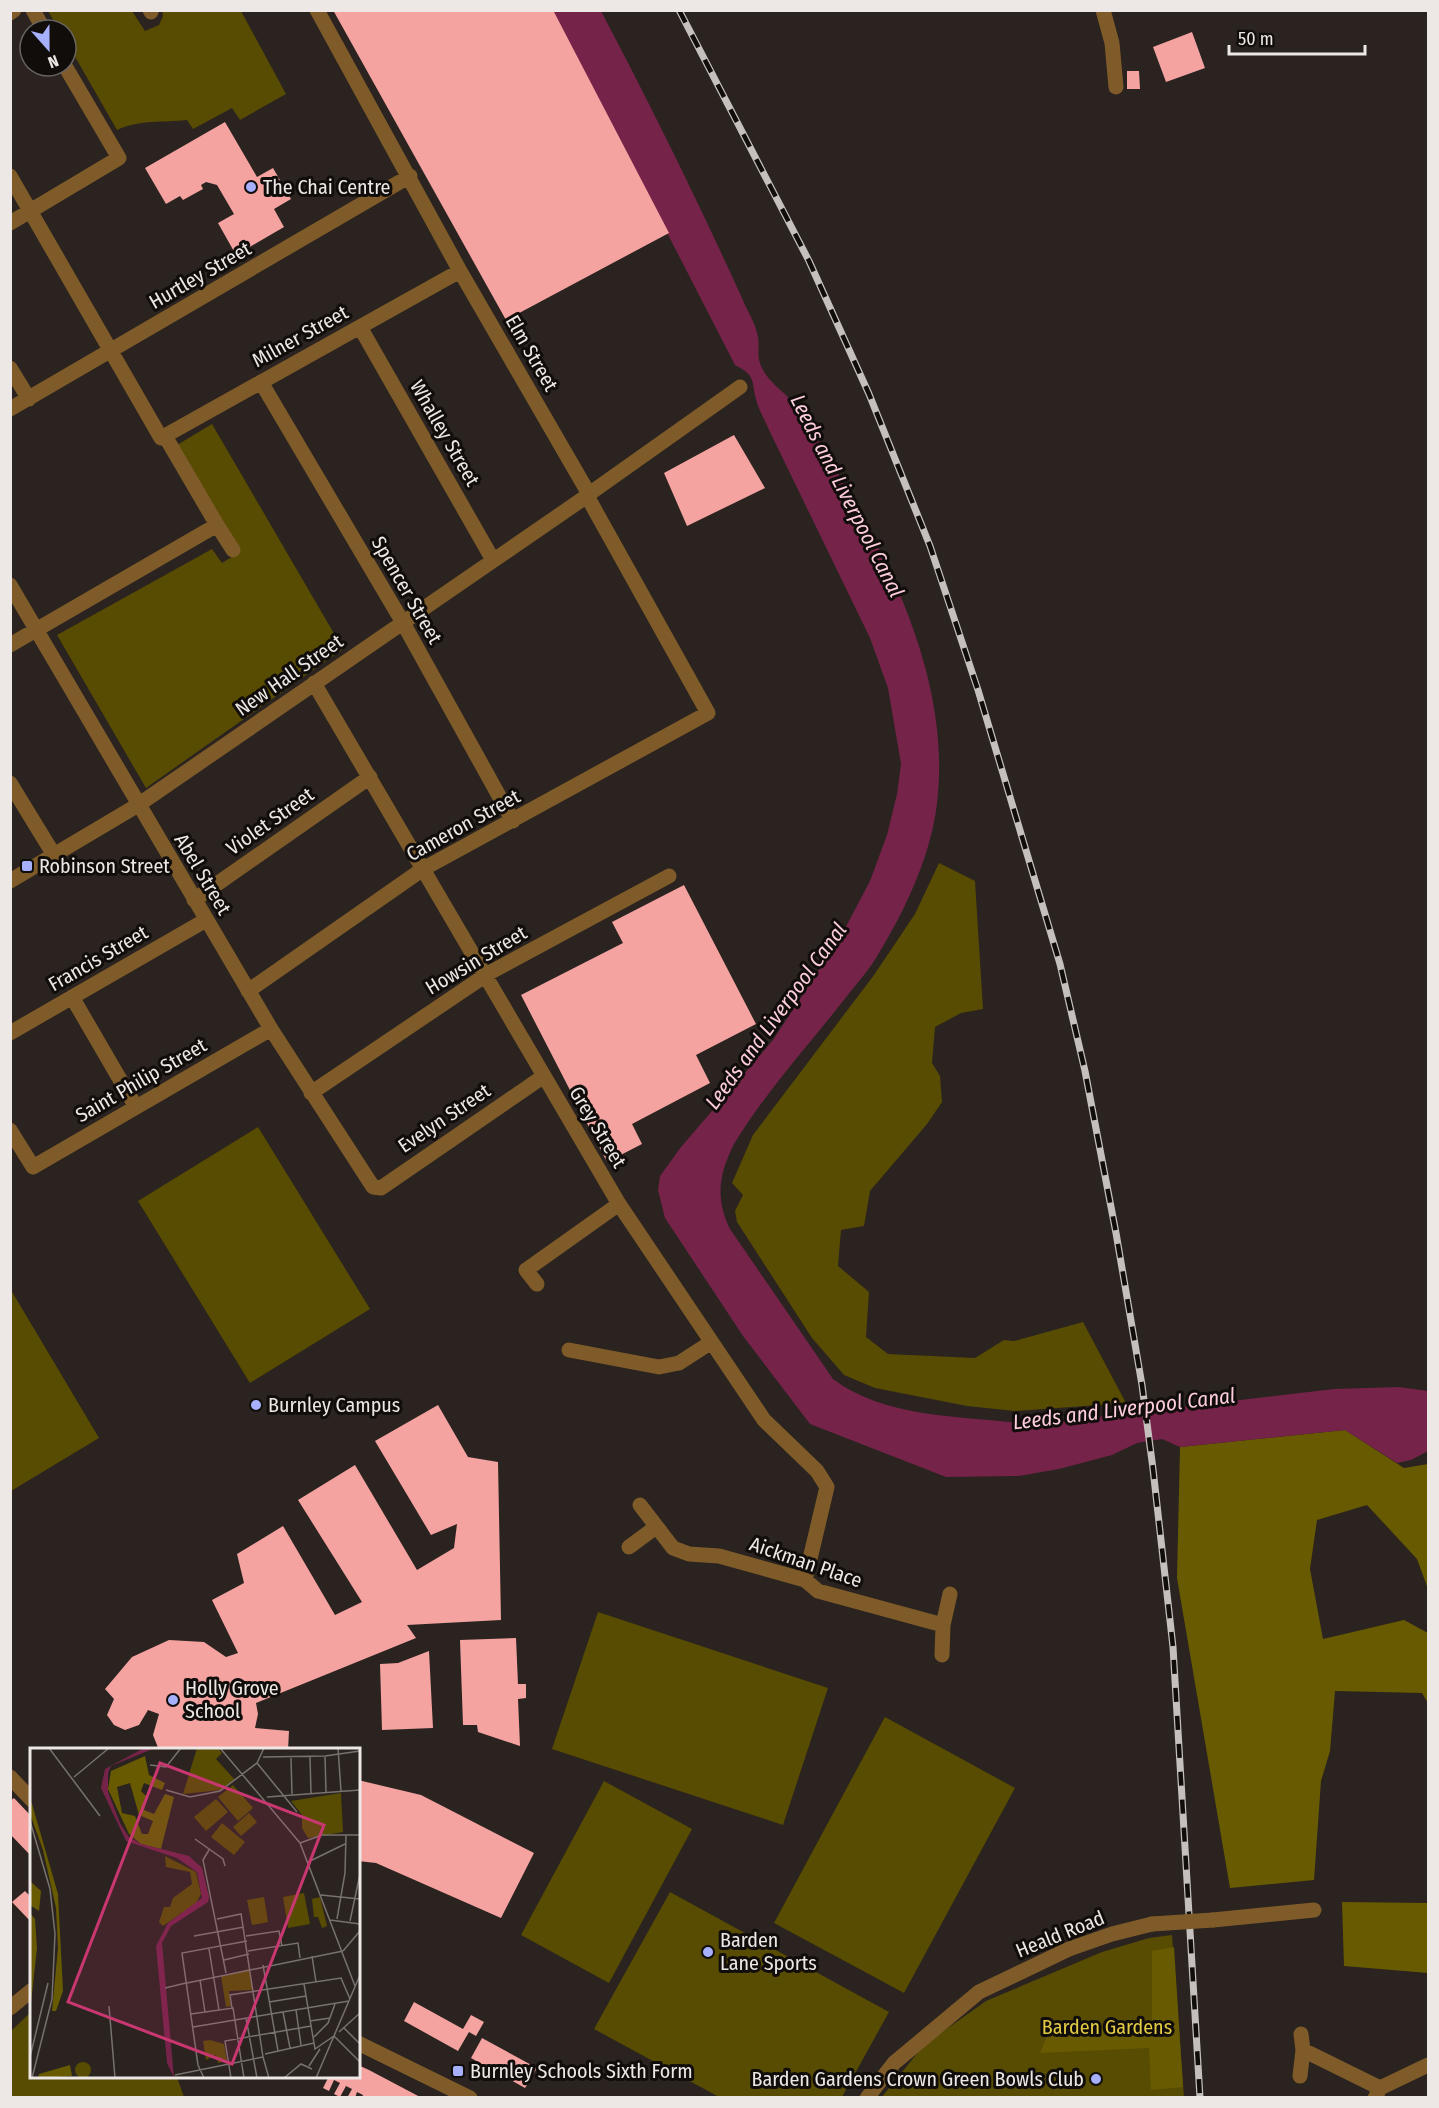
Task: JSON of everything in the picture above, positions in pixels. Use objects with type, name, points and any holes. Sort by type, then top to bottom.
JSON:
[{"type":"street","points":[[10,13],[14,10]]},
{"type":"street","name":"Elm Street","points":[[317,10],[460,271],[588,495],[708,713]]},
{"type":"street","points":[[1103,10],[1112,43],[1116,87]]},
{"type":"street","points":[[10,223],[119,158],[72,78]]},
{"type":"street","points":[[10,176],[111,351],[233,550]]},
{"type":"street","name":"Hurtley Street","points":[[10,410],[410,176]]},
{"type":"street","name":"Milner Street","points":[[163,437],[460,271]]},
{"type":"street","name":"Whalley Street","points":[[360,327],[493,560]]},
{"type":"street","points":[[10,368],[29,399]]},
{"type":"street","name":"Spencer Street","points":[[261,382],[402,621],[513,821]]},
{"type":"street","name":"New Hall Street","points":[[10,881],[138,805],[588,495],[740,387]]},
{"type":"street","points":[[10,645],[218,525]]},
{"type":"street","name":"Abel Street","points":[[10,585],[248,992],[368,1181]]},
{"type":"street","name":"Grey Street","points":[[314,683],[619,1204],[710,1343],[764,1420],[817,1471],[827,1487],[805,1580]]},
{"type":"street","name":"Cameron Street","points":[[248,992],[423,869],[708,713]]},
{"type":"street","name":"Violet Street","points":[[194,900],[370,777]]},
{"type":"street","points":[[10,783],[54,855]]},
{"type":"street","name":"Howsin Street","points":[[311,1093],[486,975],[669,876]]},
{"type":"street","name":"Francis Street","points":[[10,1033],[206,920]]},
{"type":"street","points":[[72,997],[136,1107]]},
{"type":"street","name":"Saint Philip Street","points":[[10,1130],[33,1167],[271,1029]]},
{"type":"street","name":"Evelyn Street","points":[[368,1181],[372,1187],[381,1188],[544,1076]]},
{"type":"street","points":[[537,1284],[526,1270],[619,1204]]},
{"type":"street","points":[[569,1350],[659,1367],[679,1363],[710,1343]]},
{"type":"street","name":"Aickman Place","points":[[640,1505],[673,1548],[689,1554],[720,1556],[805,1580],[818,1592],[943,1624]]},
{"type":"street","points":[[629,1547],[656,1527]]},
{"type":"street","points":[[942,1656],[943,1624],[950,1594]]},
{"type":"street","points":[[11,1779],[30,1798]]},
{"type":"street","name":"Heald Road","points":[[867,2097],[894,2063],[979,1992],[1069,1950],[1112,1934],[1152,1924],[1314,1910]]},
{"type":"street","points":[[10,2008],[30,1992]]},
{"type":"street","points":[[1300,2076],[1303,2050],[1301,2034]]},
{"type":"street","points":[[360,2044],[470,2097]]},
{"type":"street","points":[[1303,2050],[1378,2093],[1428,2065]]},
{"type":"green space","points":[[48,11],[132,11],[145,31],[159,25],[163,16],[162,11],[241,11],[286,94],[240,120],[232,108],[193,129],[187,120],[143,123],[117,130],[78,62],[78,18],[52,18]]},
{"type":"green space","points":[[212,424],[343,649],[146,788],[57,635],[212,549],[222,563],[240,552],[177,445]]},
{"type":"green space","points":[[939,863],[975,881],[983,1009],[961,1013],[935,1027],[932,1063],[940,1076],[942,1102],[927,1124],[870,1191],[864,1226],[841,1230],[838,1266],[869,1292],[866,1337],[888,1354],[975,1358],[1004,1340],[1014,1341],[1083,1322],[1126,1403],[1015,1411],[967,1406],[875,1388],[844,1375],[812,1338],[737,1222],[735,1211],[743,1195],[732,1183],[753,1135],[874,975],[915,914]]},
{"type":"green space","points":[[258,1127],[370,1309],[250,1383],[138,1201]]},
{"type":"green space","points":[[11,1290],[99,1438],[10,1491]]},
{"type":"green space","points":[[598,1612],[828,1688],[783,1825],[552,1749]]},
{"type":"green space","points":[[885,1717],[1015,1788],[904,1993],[774,1923]]},
{"type":"green space","points":[[604,1781],[692,1829],[609,1983],[521,1935]]},
{"type":"green space","name":"Barden Lane Sports","points":[[670,1892],[889,2012],[842,2097],[719,2097],[594,2029]]},
{"type":"green space","name":"Barden Gardens","points":[[1172,1935],[1184,2097],[881,2098],[924,2045],[986,2001],[1102,1952],[1149,1938]]},
{"type":"green space","points":[[30,2013],[30,2078],[177,2078],[184,2097],[11,2097],[11,2031]]},
{"type":"shaded area","points":[[1345,1430],[1404,1468],[1428,1464],[1428,1589],[1417,1559],[1367,1505],[1317,1520],[1310,1569],[1323,1639],[1404,1620],[1428,1633],[1428,1703],[1422,1693],[1335,1691],[1330,1751],[1321,1781],[1314,1880],[1230,1888],[1177,1578],[1180,1447]]},
{"type":"shaded area","points":[[1342,1902],[1428,1903],[1428,1973],[1344,1966]]},
{"type":"shaded area","points":[[1174,1947],[1183,2087],[1151,2090],[1149,2048],[1040,2053],[1047,2036],[1054,2032],[1152,2026],[1152,1951]]},
{"type":"water","name":"Leeds and Liverpool Canal","points":[[553,11],[601,11],[676,158],[753,322],[758,337],[760,364],[765,374],[801,412],[853,499],[877,546],[900,594],[918,643],[931,692],[938,743],[938,793],[931,835],[918,876],[900,916],[872,964],[774,1087],[734,1144],[725,1166],[721,1186],[722,1207],[730,1229],[833,1379],[877,1402],[927,1414],[1028,1424],[1334,1389],[1399,1387],[1428,1391],[1428,1451],[1411,1460],[1397,1463],[1345,1430],[1180,1447],[1162,1439],[1137,1443],[1112,1455],[1059,1469],[1019,1476],[946,1477],[810,1424],[743,1336],[665,1218],[658,1190],[660,1176],[681,1147],[773,1040],[841,936],[870,881],[887,835],[897,794],[901,764],[888,688],[870,638],[760,411],[752,379],[750,375],[735,365]]},
{"type":"building","points":[[333,10],[553,10],[669,233],[506,320]]},
{"type":"building","points":[[1192,32],[1205,68],[1166,82],[1153,47]]},
{"type":"building","points":[[1127,71],[1139,71],[1140,89],[1127,89]]},
{"type":"building","name":"The Chai Centre","points":[[225,122],[257,177],[273,168],[291,199],[274,209],[284,227],[236,255],[218,223],[234,214],[217,185],[206,182],[201,185],[203,189],[183,200],[180,196],[166,204],[145,168]]},
{"type":"building","points":[[734,435],[765,488],[687,526],[664,473]]},
{"type":"building","points":[[684,885],[756,1024],[696,1055],[710,1083],[632,1124],[642,1144],[607,1162],[521,995],[623,943],[612,922]]},
{"type":"building","points":[[438,1405],[468,1457],[498,1462],[501,1620],[407,1625],[416,1638],[256,1703],[258,1714],[255,1728],[289,1731],[288,1748],[158,1748],[153,1735],[159,1714],[148,1710],[139,1725],[125,1730],[114,1725],[107,1715],[114,1699],[105,1689],[132,1657],[169,1640],[204,1642],[226,1657],[238,1653],[212,1600],[244,1583],[237,1554],[283,1526],[335,1615],[362,1602],[298,1500],[355,1465],[417,1570],[454,1548],[457,1524],[431,1535],[375,1441]]},
{"type":"building","points":[[516,1638],[518,1684],[526,1684],[526,1698],[518,1699],[520,1746],[478,1732],[477,1725],[463,1725],[460,1640]]},
{"type":"building","points":[[429,1651],[433,1728],[382,1730],[380,1664],[398,1663]]},
{"type":"building","points":[[360,1780],[421,1795],[534,1853],[501,1918],[376,1863],[360,1861]]},
{"type":"building","points":[[14,1798],[30,1815],[30,1855],[10,1834],[10,1801]]},
{"type":"building","points":[[25,1891],[30,1896],[30,1921],[12,1902]]},
{"type":"building","points":[[414,2002],[463,2029],[471,2015],[484,2022],[476,2036],[469,2032],[458,2051],[404,2021]]},
{"type":"building","points":[[482,2038],[537,2068],[525,2088],[471,2058]]},
{"type":"building","points":[[360,2066],[422,2098],[362,2098],[363,2095],[357,2092],[355,2098],[347,2098],[352,2089],[346,2086],[340,2097],[334,2094],[340,2083],[334,2080],[329,2091],[323,2088],[328,2078],[360,2078]]},
{"type":"railway","points":[[679,10],[809,261],[869,394],[930,546],[978,690],[1060,964],[1085,1071],[1116,1233],[1142,1385],[1153,1469],[1173,1647],[1200,2098]]},
{"type":"place","name":"The Chai Centre","points":[[251,187]]},
{"type":"place","name":"Robinson Street","points":[[27,866]]},
{"type":"place","name":"Burnley Campus","points":[[256,1405]]},
{"type":"place","name":"Holly Grove School","points":[[173,1700]]},
{"type":"place","name":"Barden Lane Sports","points":[[708,1952]]},
{"type":"place","name":"Burnley Schools Sixth Form","points":[[458,2071]]},
{"type":"place","name":"Barden Gardens Crown Green Bowls Club","points":[[1096,2079]]}]
